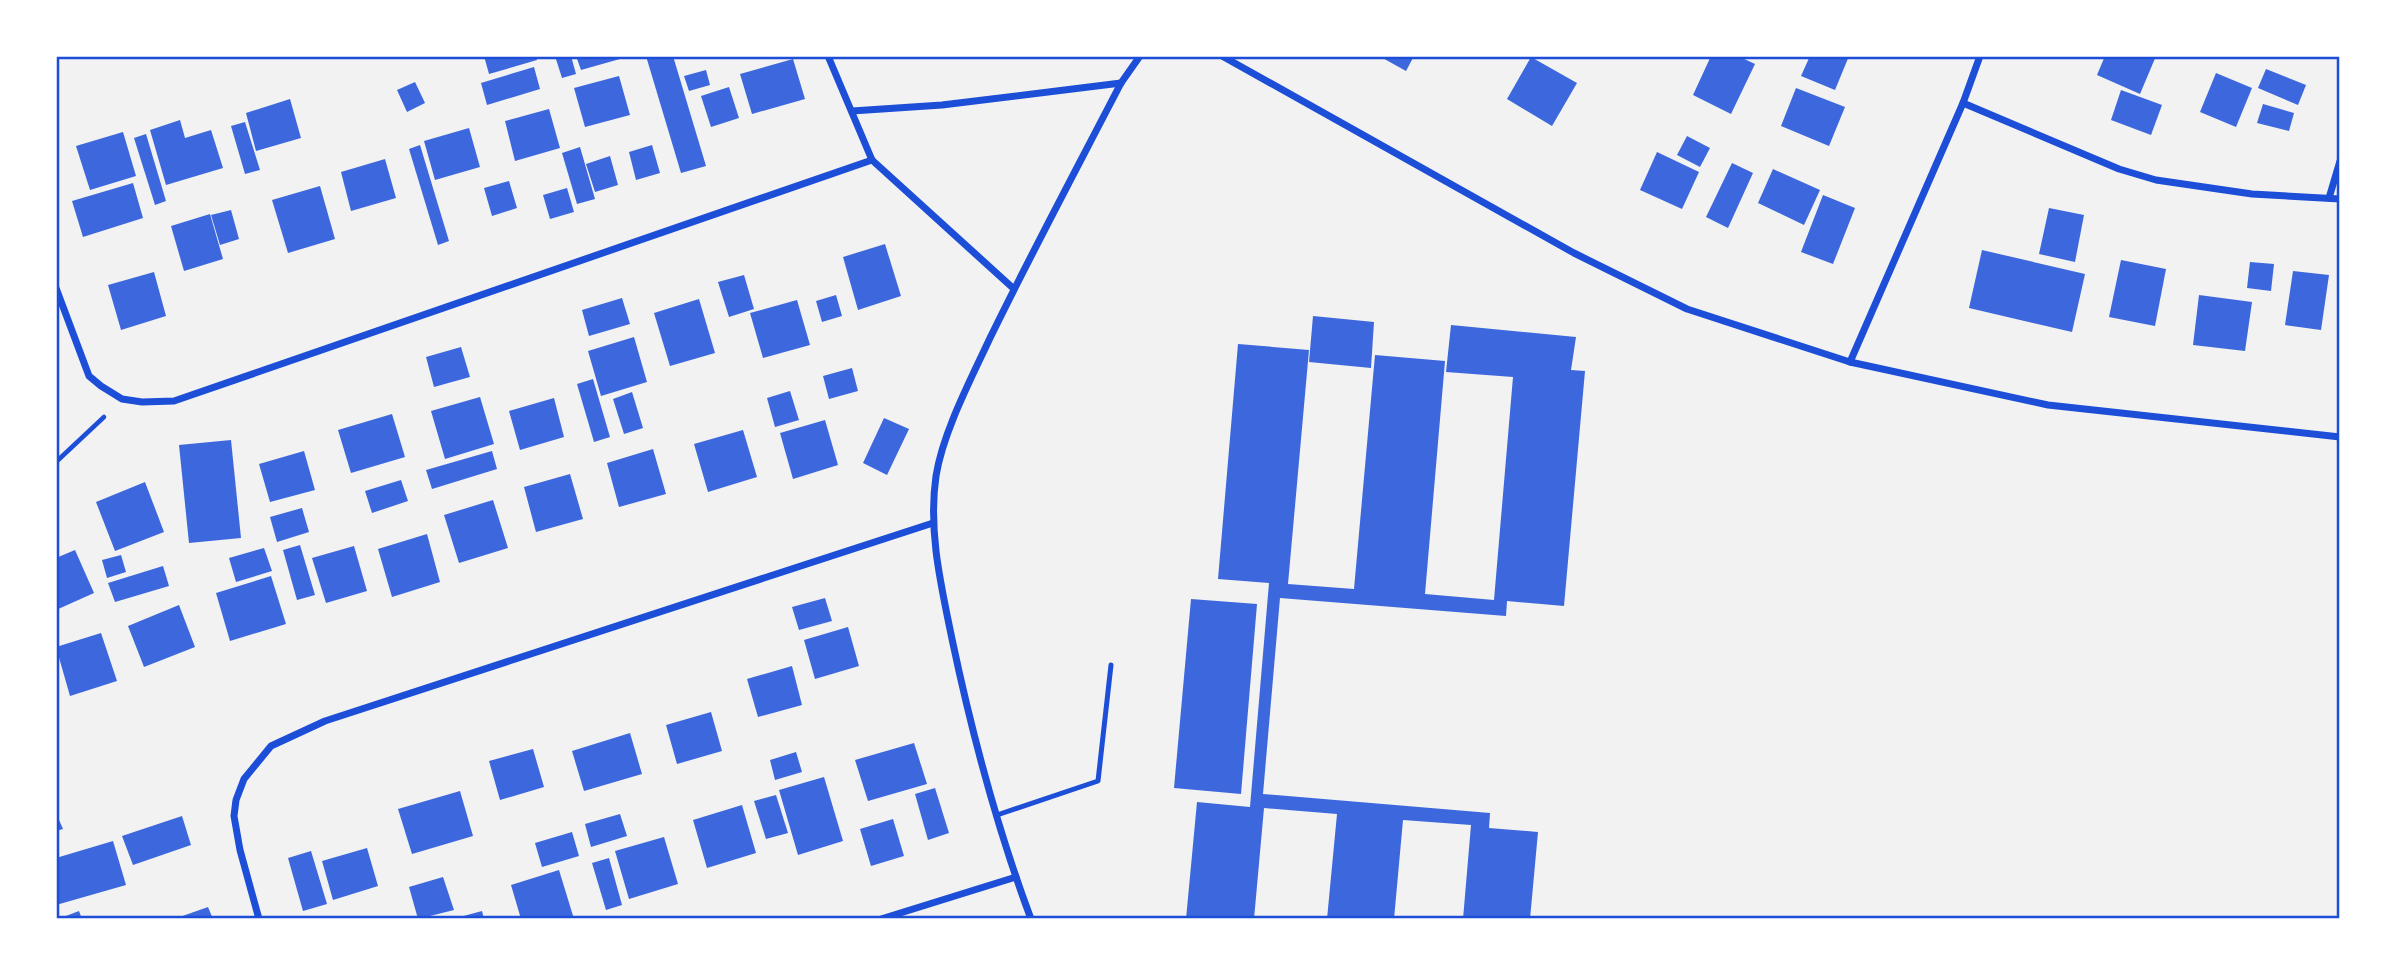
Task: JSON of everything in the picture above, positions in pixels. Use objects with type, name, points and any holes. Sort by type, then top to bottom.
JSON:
[{"type":"street","points":[[828,56],[872,160],[1014,289]]},
{"type":"street","points":[[1031,919],[978,755],[955,652],[939,575],[933,523],[936,477],[940,455],[969,381],[1121,83],[1140,56]]},
{"type":"street","points":[[1222,56],[1574,253],[1687,309],[1850,362],[2048,405],[2340,438]]},
{"type":"street","points":[[1850,362],[1963,103],[1980,56]]},
{"type":"street","points":[[852,111],[942,105],[1121,83]]},
{"type":"street","points":[[1963,103],[2119,169],[2156,180],[2252,194],[2340,199]]},
{"type":"street","points":[[56,288],[89,376],[122,399],[142,402],[174,401],[872,160]]},
{"type":"street","points":[[2329,198],[2340,161]]},
{"type":"street","points":[[259,919],[240,850],[234,816],[236,800],[244,779],[271,746],[325,721],[933,523]]},
{"type":"street","points":[[881,919],[1016,877]]},
{"type":"lane","points":[[997,815],[1098,781],[1111,665]]},
{"type":"path","points":[[56,462],[122,399]]},
{"type":"building","points":[[484,56],[536,56],[537,60],[489,74]]},
{"type":"building","points":[[555,56],[571,56],[576,74],[562,78]]},
{"type":"building","points":[[576,56],[627,56],[627,57],[581,70]]},
{"type":"building","points":[[646,56],[673,56],[706,166],[681,173]]},
{"type":"building","points":[[1379,56],[1414,56],[1406,71]]},
{"type":"building","points":[[1711,56],[1738,56],[1755,64],[1731,114],[1693,95]]},
{"type":"building","points":[[1810,56],[1849,56],[1835,90],[1801,76]]},
{"type":"building","points":[[2105,56],[2156,56],[2140,94],[2097,75]]},
{"type":"building","points":[[1531,57],[1577,83],[1552,126],[1507,99]]},
{"type":"building","points":[[793,59],[805,99],[752,114],[740,74]]},
{"type":"building","points":[[534,67],[540,89],[487,105],[481,83]]},
{"type":"building","points":[[2266,69],[2306,85],[2298,105],[2258,88]]},
{"type":"building","points":[[706,70],[710,85],[689,91],[684,76]]},
{"type":"building","points":[[2216,73],[2252,88],[2236,127],[2200,112]]},
{"type":"building","points":[[619,76],[630,115],[585,127],[574,88]]},
{"type":"building","points":[[415,82],[425,103],[407,112],[397,90]]},
{"type":"building","points":[[729,87],[739,118],[711,127],[701,96]]},
{"type":"building","points":[[1796,88],[1845,107],[1829,146],[1781,126]]},
{"type":"building","points":[[2121,90],[2162,105],[2151,135],[2111,120]]},
{"type":"building","points":[[290,99],[301,138],[256,151],[246,113]]},
{"type":"building","points":[[2263,104],[2294,113],[2289,131],[2257,123]]},
{"type":"building","points":[[549,109],[560,148],[515,161],[505,121]]},
{"type":"building","points":[[180,120],[185,138],[211,130],[223,168],[166,185],[150,130]]},
{"type":"building","points":[[245,122],[260,170],[245,174],[231,126]]},
{"type":"building","points":[[469,128],[480,167],[435,180],[424,141]]},
{"type":"building","points":[[123,132],[136,176],[90,190],[76,146]]},
{"type":"building","points":[[146,134],[166,201],[155,205],[134,138]]},
{"type":"building","points":[[1687,136],[1710,148],[1700,167],[1677,155]]},
{"type":"building","points":[[420,145],[449,241],[438,245],[409,149]]},
{"type":"building","points":[[652,145],[660,173],[636,180],[629,152]]},
{"type":"building","points":[[580,147],[595,199],[577,204],[562,153]]},
{"type":"building","points":[[1657,152],[1699,172],[1682,209],[1640,190]]},
{"type":"building","points":[[610,156],[618,185],[595,192],[586,164]]},
{"type":"building","points":[[385,159],[396,198],[351,211],[341,172]]},
{"type":"building","points":[[1732,163],[1753,173],[1728,228],[1706,217]]},
{"type":"building","points":[[1773,169],[1820,190],[1804,225],[1758,203]]},
{"type":"building","points":[[509,181],[517,208],[492,216],[484,188]]},
{"type":"building","points":[[133,183],[143,218],[83,237],[72,201]]},
{"type":"building","points":[[320,186],[335,239],[288,253],[272,200]]},
{"type":"building","points":[[567,188],[574,212],[550,219],[543,195]]},
{"type":"building","points":[[1823,195],[1855,208],[1833,264],[1801,252]]},
{"type":"building","points":[[2049,208],[2084,215],[2075,262],[2039,254]]},
{"type":"building","points":[[231,210],[239,239],[220,245],[211,215]]},
{"type":"building","points":[[210,214],[223,259],[184,271],[171,226]]},
{"type":"building","points":[[885,244],[901,296],[858,310],[843,257]]},
{"type":"building","points":[[1982,250],[2085,274],[2072,332],[1969,308]]},
{"type":"building","points":[[2121,260],[2166,269],[2155,326],[2109,317]]},
{"type":"building","points":[[2250,262],[2274,264],[2271,291],[2247,288]]},
{"type":"building","points":[[2293,271],[2329,275],[2321,330],[2285,325]]},
{"type":"building","points":[[154,272],[166,316],[121,330],[108,285]]},
{"type":"building","points":[[744,275],[754,309],[729,317],[718,282]]},
{"type":"building","points":[[836,295],[842,316],[822,322],[816,301]]},
{"type":"building","points":[[2199,295],[2252,302],[2245,351],[2193,345]]},
{"type":"building","points":[[622,298],[630,324],[589,336],[582,310]]},
{"type":"building","points":[[699,299],[715,353],[670,366],[654,313]]},
{"type":"building","points":[[797,300],[810,345],[763,358],[750,313]]},
{"type":"building","points":[[1313,316],[1374,322],[1371,368],[1309,362]]},
{"type":"building","points":[[1451,325],[1576,337],[1571,370],[1585,371],[1564,606],[1507,601],[1506,616],[1280,598],[1263,794],[1490,813],[1489,828],[1538,832],[1530,919],[1463,919],[1471,825],[1403,820],[1394,919],[1327,919],[1337,814],[1264,808],[1254,919],[1186,919],[1197,802],[1250,807],[1269,583],[1218,579],[1238,344],[1309,350],[1288,584],[1354,589],[1375,355],[1445,361],[1425,594],[1494,600],[1513,377],[1446,372]]},
{"type":"building","points":[[634,337],[647,382],[601,396],[588,351]]},
{"type":"building","points":[[461,347],[470,377],[434,387],[426,357]]},
{"type":"building","points":[[852,368],[858,391],[829,399],[823,376]]},
{"type":"building","points":[[593,379],[610,437],[594,442],[577,384]]},
{"type":"building","points":[[790,391],[799,420],[775,427],[767,398]]},
{"type":"building","points":[[632,392],[643,428],[624,434],[613,399]]},
{"type":"building","points":[[480,397],[494,444],[445,459],[431,411]]},
{"type":"building","points":[[554,398],[564,437],[520,450],[509,411]]},
{"type":"building","points":[[392,414],[405,457],[351,473],[338,430]]},
{"type":"building","points":[[884,418],[909,429],[887,475],[863,463]]},
{"type":"building","points":[[825,420],[838,465],[793,479],[780,433]]},
{"type":"building","points":[[743,430],[757,477],[708,492],[694,444]]},
{"type":"building","points":[[231,440],[241,538],[189,543],[179,445]]},
{"type":"building","points":[[653,449],[666,494],[619,507],[607,463]]},
{"type":"building","points":[[304,451],[315,490],[270,502],[259,464]]},
{"type":"building","points":[[492,451],[497,469],[432,489],[426,470]]},
{"type":"building","points":[[570,474],[583,519],[536,532],[524,487]]},
{"type":"building","points":[[401,480],[408,501],[372,513],[365,491]]},
{"type":"building","points":[[145,482],[164,532],[115,551],[96,502]]},
{"type":"building","points":[[493,500],[508,548],[459,563],[444,515]]},
{"type":"building","points":[[302,508],[309,532],[277,542],[270,517]]},
{"type":"building","points":[[427,534],[440,582],[392,597],[378,549]]},
{"type":"building","points":[[300,545],[315,595],[297,600],[283,550]]},
{"type":"building","points":[[354,546],[367,591],[326,603],[312,558]]},
{"type":"building","points":[[264,548],[272,571],[236,582],[229,558]]},
{"type":"building","points":[[75,550],[94,593],[56,610],[56,558]]},
{"type":"building","points":[[121,555],[126,572],[107,578],[102,560]]},
{"type":"building","points":[[163,566],[169,586],[115,602],[108,583]]},
{"type":"building","points":[[271,576],[286,624],[230,641],[216,593]]},
{"type":"building","points":[[825,598],[832,621],[799,630],[792,607]]},
{"type":"building","points":[[1191,599],[1257,604],[1241,794],[1174,788]]},
{"type":"building","points":[[179,605],[195,647],[144,667],[128,626]]},
{"type":"building","points":[[848,627],[859,666],[815,679],[804,640]]},
{"type":"building","points":[[101,633],[117,681],[70,696],[56,647]]},
{"type":"building","points":[[792,666],[802,705],[758,717],[747,679]]},
{"type":"building","points":[[711,712],[722,751],[677,764],[666,725]]},
{"type":"building","points":[[630,733],[642,774],[584,791],[572,751]]},
{"type":"building","points":[[914,743],[927,784],[868,801],[855,760]]},
{"type":"building","points":[[533,749],[544,787],[500,800],[489,761]]},
{"type":"building","points":[[796,752],[802,772],[775,780],[770,760]]},
{"type":"building","points":[[824,777],[843,841],[798,855],[779,790]]},
{"type":"building","points":[[935,788],[949,833],[928,840],[915,794]]},
{"type":"building","points":[[460,791],[473,836],[412,854],[398,809]]},
{"type":"building","points":[[776,795],[788,833],[766,839],[754,801]]},
{"type":"building","points":[[742,805],[756,853],[707,868],[693,820]]},
{"type":"building","points":[[56,813],[63,829],[56,831]]},
{"type":"building","points":[[620,814],[627,836],[591,847],[585,824]]},
{"type":"building","points":[[182,816],[191,845],[133,865],[122,836]]},
{"type":"building","points":[[893,819],[904,856],[871,866],[860,829]]},
{"type":"building","points":[[572,832],[579,856],[542,867],[535,843]]},
{"type":"building","points":[[664,837],[678,884],[629,899],[615,851]]},
{"type":"building","points":[[113,841],[126,885],[56,905],[56,858]]},
{"type":"building","points":[[367,848],[378,886],[333,900],[322,861]]},
{"type":"building","points":[[311,851],[327,904],[303,911],[288,858]]},
{"type":"building","points":[[609,858],[622,905],[606,910],[592,863]]},
{"type":"building","points":[[559,870],[574,919],[521,919],[511,885]]},
{"type":"building","points":[[443,877],[454,910],[418,919],[409,887]]},
{"type":"building","points":[[208,907],[213,919],[174,919]]},
{"type":"building","points":[[79,911],[82,919],[58,919]]},
{"type":"building","points":[[482,911],[484,919],[456,919],[456,918]]}]
